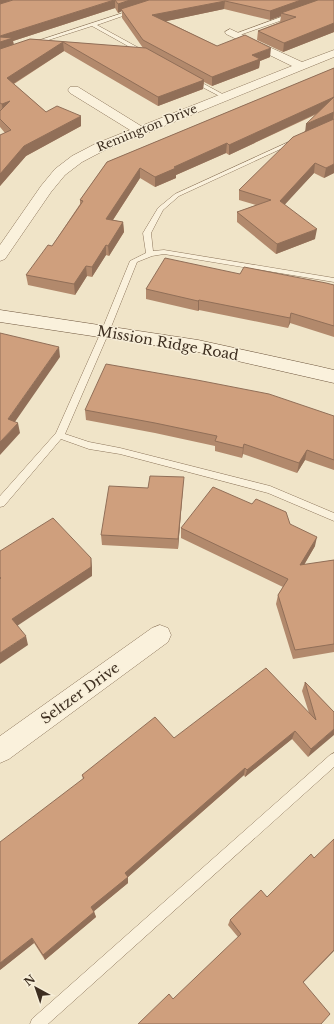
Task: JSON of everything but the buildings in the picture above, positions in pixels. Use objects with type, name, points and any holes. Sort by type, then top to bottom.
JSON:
[{"type":"street","points":[[232,34],[302,66]]},
{"type":"street","name":"Remington Drive","points":[[0,256],[46,189],[60,172],[77,159],[100,147],[334,53]]},
{"type":"street","points":[[74,90],[140,131]]},
{"type":"street","name":"Mission Ridge Road","points":[[0,316],[198,346],[310,370],[334,377]]},
{"type":"street","name":"Seltzer Drive","points":[[0,751],[160,635]]},
{"type":"lane","points":[[28,45],[136,10]]},
{"type":"lane","points":[[232,34],[298,13]]},
{"type":"lane","points":[[92,24],[155,59]]},
{"type":"lane","points":[[183,74],[225,97]]},
{"type":"lane","points":[[150,254],[147,233],[160,209],[177,194],[306,137]]},
{"type":"lane","points":[[0,503],[59,435],[105,332],[134,261],[150,254],[164,252],[334,280]]},
{"type":"lane","points":[[59,435],[95,447],[120,451],[270,490],[334,517]]},
{"type":"lane","points":[[37,1024],[334,759]]}]
